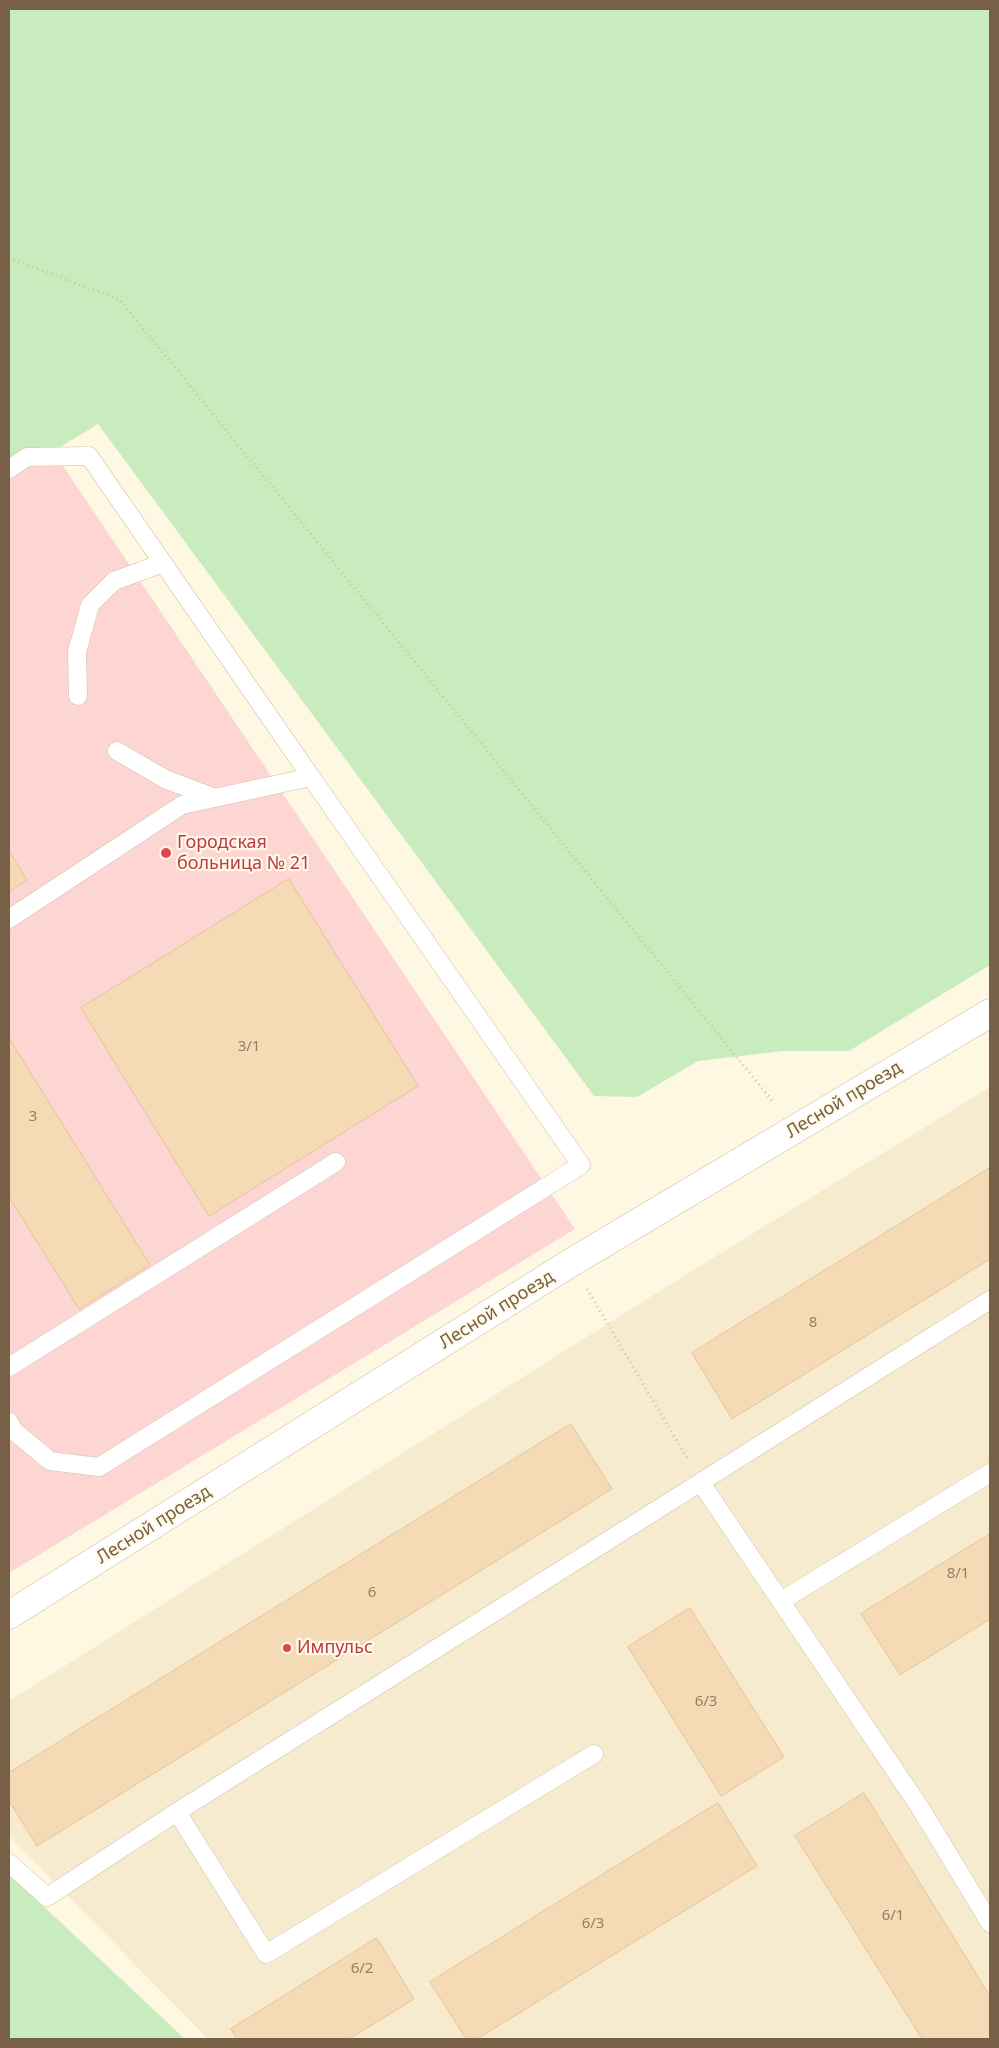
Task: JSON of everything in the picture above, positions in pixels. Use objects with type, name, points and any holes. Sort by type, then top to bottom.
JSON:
[{"type":"street","name":"Лесной проезд","points":[[9,1615],[572,1262],[990,1013]]},
{"type":"lane","points":[[9,469],[27,457],[89,456],[581,1165],[99,1467],[50,1461],[14,1431],[9,1422]]},
{"type":"lane","points":[[78,696],[77,652],[90,605],[114,582],[163,563]]},
{"type":"lane","points":[[117,751],[165,779],[215,798]]},
{"type":"lane","points":[[9,919],[182,806],[311,777]]},
{"type":"lane","points":[[9,1367],[336,1162]]},
{"type":"lane","points":[[9,1863],[47,1897],[177,1812],[990,1300]]},
{"type":"lane","points":[[781,1601],[990,1473]]},
{"type":"lane","points":[[701,1483],[919,1806],[990,1923]]},
{"type":"lane","points":[[177,1812],[266,1954],[594,1754]]},
{"type":"path","points":[[9,258],[120,300],[795,1129]]},
{"type":"path","points":[[572,1262],[701,1483]]},
{"type":"shaded area","name":"Городская больница № 21","points":[[53,451],[575,1229],[9,1573],[9,478]]},
{"type":"shaded area","points":[[990,1087],[990,2039],[208,2039],[9,1836],[9,1701],[663,1289]]},
{"type":"green space","points":[[9,9],[990,9],[990,965],[849,1051],[783,1051],[698,1061],[637,1097],[594,1096],[98,424],[9,478]]},
{"type":"green space","points":[[9,1874],[185,2039],[9,2039]]},
{"type":"building","points":[[9,851],[27,880],[9,892]]},
{"type":"building","points":[[289,879],[418,1086],[209,1216],[81,1008]]},
{"type":"building","points":[[9,1038],[150,1265],[79,1309],[9,1197]]},
{"type":"building","points":[[990,1168],[990,1259],[732,1419],[692,1353]]},
{"type":"building","points":[[571,1424],[612,1489],[37,1846],[9,1801],[9,1773]]},
{"type":"building","points":[[990,1534],[990,1619],[900,1675],[861,1614]]},
{"type":"building","points":[[690,1608],[784,1757],[721,1796],[628,1647]]},
{"type":"building","points":[[864,1793],[990,1996],[990,2039],[922,2039],[795,1836]]},
{"type":"building","points":[[718,1803],[757,1866],[477,2039],[466,2039],[430,1982]]},
{"type":"building","points":[[377,1938],[414,1999],[349,2039],[237,2039],[231,2029]]},
{"type":"place","name":"Городская больница № 21","points":[[166,853]]},
{"type":"place","name":"Импульс","points":[[287,1648]]}]
